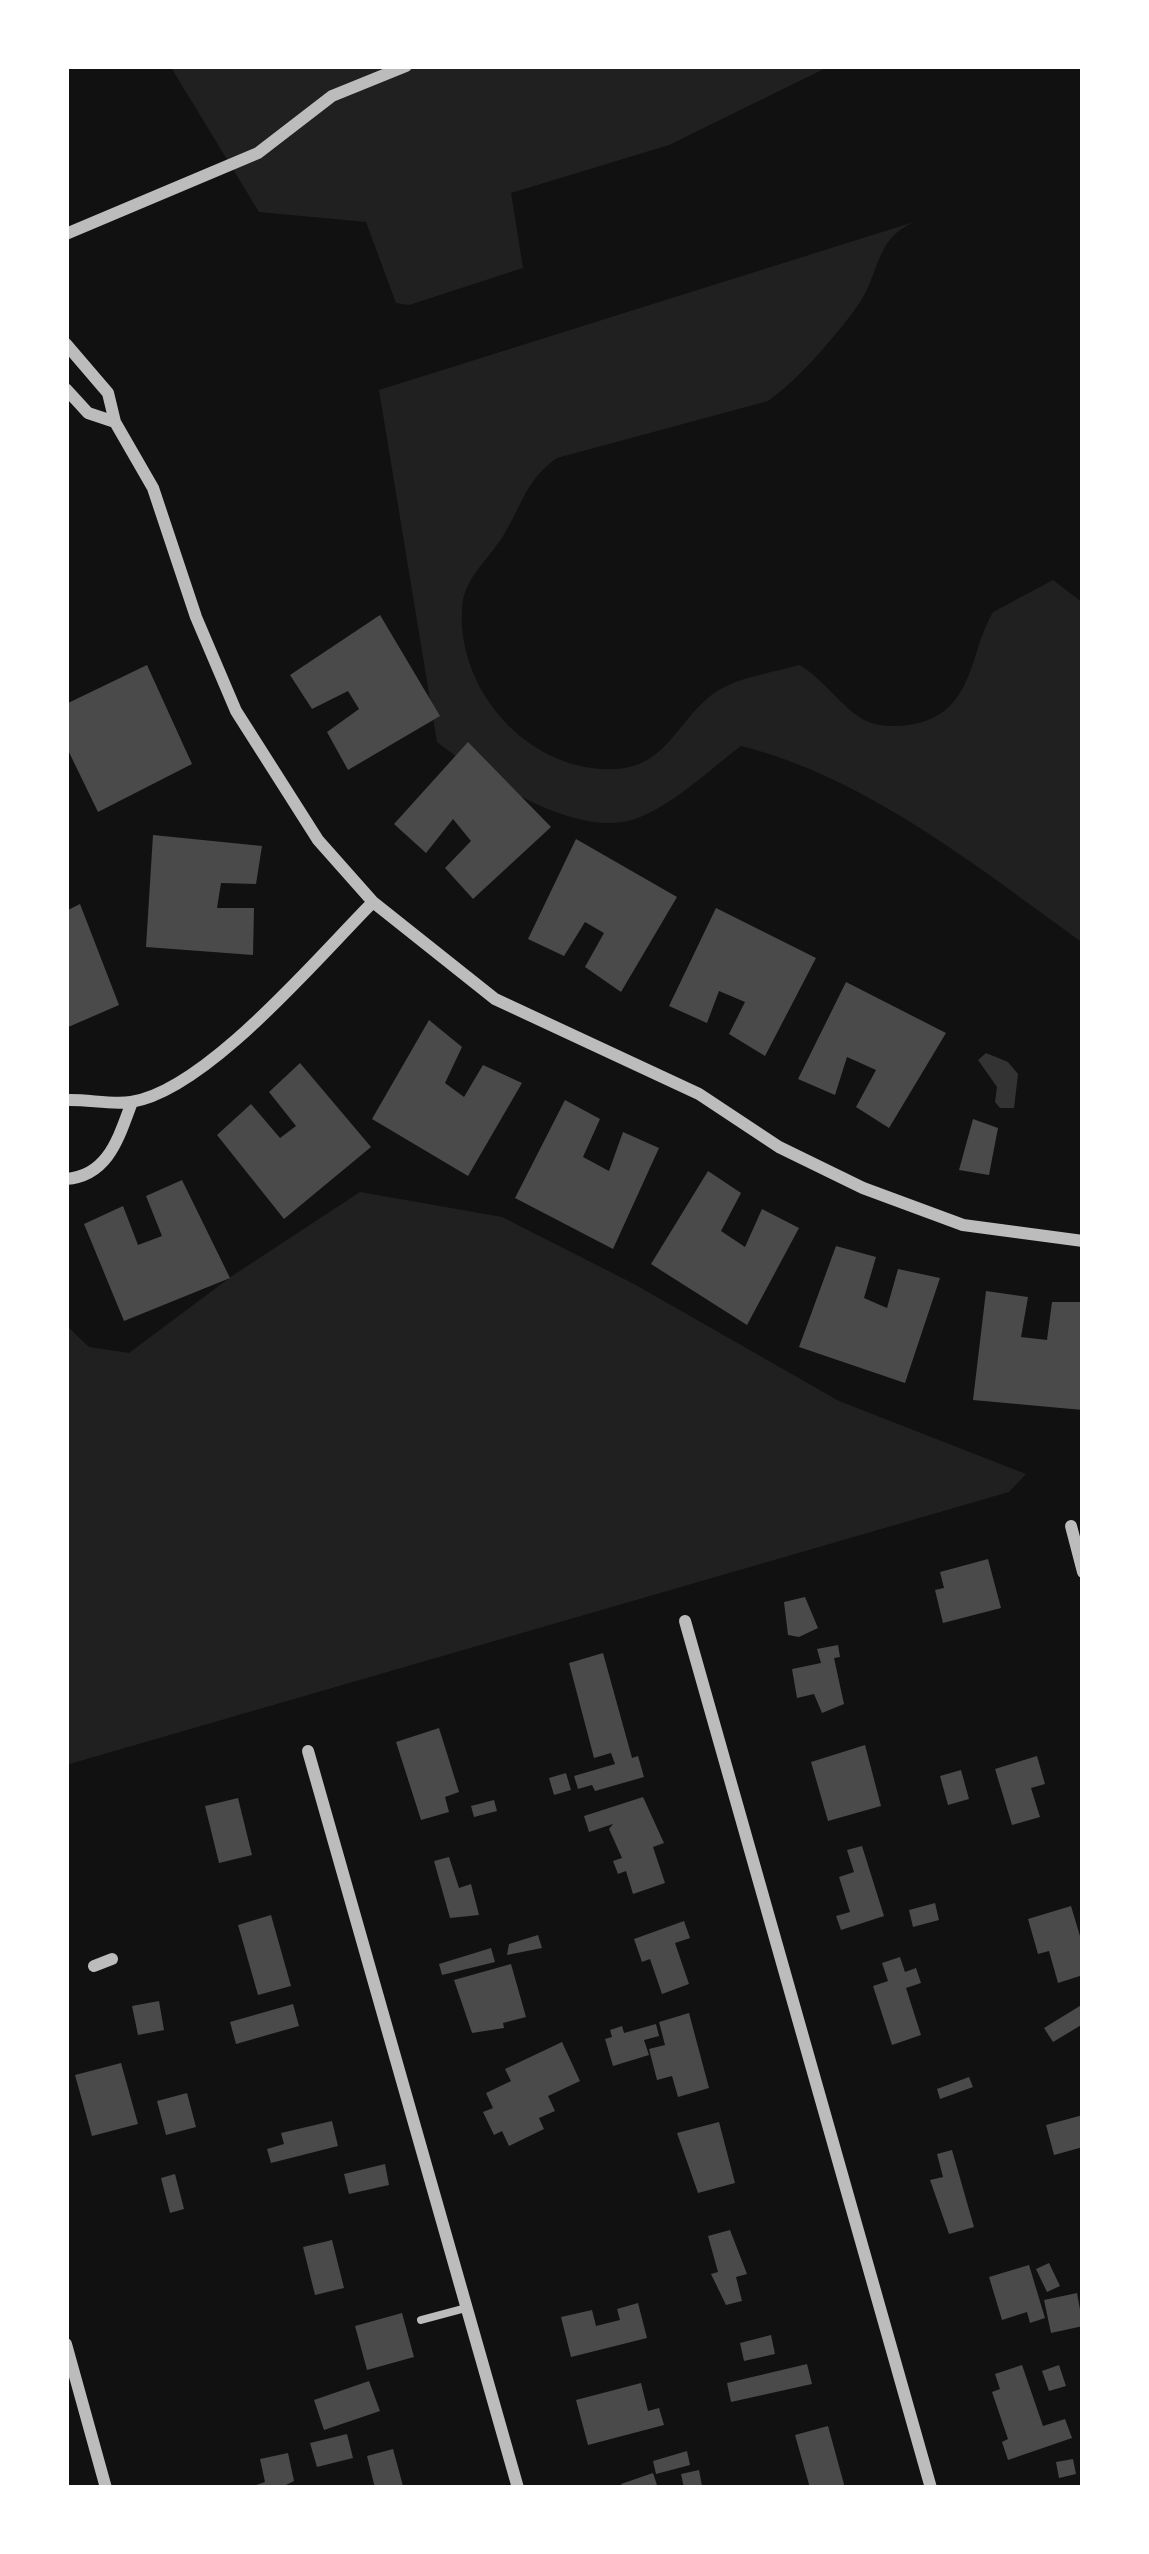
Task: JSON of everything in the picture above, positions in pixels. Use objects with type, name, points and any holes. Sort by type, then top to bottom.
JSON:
[{"type":"street","points":[[66,234],[258,153],[332,96],[406,66]]},
{"type":"street","points":[[66,344],[108,393],[115,422],[154,488],[196,617],[236,711],[318,840],[373,902],[495,999],[699,1094],[779,1147],[863,1188],[963,1225],[1083,1241]]},
{"type":"street","points":[[66,389],[88,413],[115,422]]},
{"type":"street","points":[[66,1100],[132,1102],[177,1082],[233,1043],[373,902]]},
{"type":"street","points":[[66,1179],[84,1176],[110,1156],[132,1102]]},
{"type":"street","points":[[1071,1526],[1083,1572]]},
{"type":"street","points":[[685,1621],[931,2488]]},
{"type":"street","points":[[308,1751],[518,2488]]},
{"type":"street","points":[[94,1966],[112,1959]]},
{"type":"street","points":[[66,2344],[106,2488]]},
{"type":"lane","points":[[421,2320],[467,2307]]},
{"type":"shaded area","points":[[830,66],[669,145],[511,193],[523,268],[409,305],[396,303],[366,222],[259,212],[172,69]]},
{"type":"shaded area","points":[[914,222],[891,238],[865,294],[839,330],[768,401],[557,458],[547,466],[467,587],[462,609],[464,640],[486,698],[528,742],[555,758],[584,767],[615,769],[659,752],[722,688],[799,665],[870,723],[906,725],[937,716],[961,692],[993,612],[1053,580],[1083,603],[1083,943],[920,828],[833,779],[787,760],[741,746],[661,807],[632,820],[608,823],[583,820],[529,800],[437,742],[379,390]]},
{"type":"shaded area","points":[[986,1053],[1008,1062],[1018,1074],[1014,1108],[1000,1108],[995,1102],[997,1087],[978,1060]]},
{"type":"shaded area","points":[[360,1192],[502,1217],[634,1284],[839,1401],[1026,1474],[1009,1492],[66,1765],[66,1325],[89,1347],[129,1353],[232,1276]]},
{"type":"building","points":[[380,615],[440,716],[348,770],[327,732],[359,709],[348,691],[312,709],[290,675]]},
{"type":"building","points":[[147,665],[192,764],[98,812],[66,746],[66,704]]},
{"type":"building","points":[[468,742],[551,827],[473,899],[445,868],[471,841],[453,819],[426,853],[394,824]]},
{"type":"building","points":[[153,835],[262,846],[256,884],[221,883],[217,908],[254,908],[253,955],[146,947]]},
{"type":"building","points":[[576,839],[677,897],[621,992],[585,967],[604,933],[585,922],[564,956],[528,939]]},
{"type":"building","points":[[80,904],[119,1005],[66,1028],[66,911]]},
{"type":"building","points":[[716,908],[816,958],[765,1056],[729,1034],[745,1002],[719,991],[707,1023],[669,1006]]},
{"type":"building","points":[[846,982],[946,1033],[889,1128],[856,1107],[876,1070],[847,1057],[835,1095],[798,1079]]},
{"type":"building","points":[[429,1020],[462,1047],[445,1083],[464,1097],[483,1065],[522,1083],[468,1176],[372,1119]]},
{"type":"building","points":[[300,1063],[371,1147],[284,1219],[217,1135],[251,1104],[280,1138],[296,1126],[269,1092]]},
{"type":"building","points":[[565,1100],[600,1119],[583,1157],[609,1171],[623,1132],[659,1148],[613,1249],[515,1198]]},
{"type":"building","points":[[973,1119],[998,1128],[989,1175],[959,1170]]},
{"type":"building","points":[[708,1171],[741,1193],[721,1231],[745,1247],[762,1209],[799,1228],[747,1325],[651,1264]]},
{"type":"building","points":[[182,1180],[230,1278],[124,1321],[84,1224],[123,1206],[138,1245],[162,1236],[146,1196]]},
{"type":"building","points":[[836,1246],[876,1257],[864,1298],[887,1308],[898,1269],[940,1278],[905,1383],[799,1347]]},
{"type":"building","points":[[986,1291],[1028,1297],[1021,1337],[1047,1340],[1052,1302],[1083,1302],[1083,1410],[973,1400]]},
{"type":"building","points":[[988,1559],[1001,1608],[943,1623],[935,1590],[944,1588],[940,1572]]},
{"type":"building","points":[[805,1597],[818,1628],[799,1637],[788,1635],[784,1602]]},
{"type":"building","points":[[838,1645],[840,1657],[834,1658],[844,1704],[822,1713],[814,1694],[797,1698],[792,1669],[821,1663],[817,1649]]},
{"type":"building","points":[[603,1653],[632,1758],[638,1756],[644,1777],[595,1791],[592,1785],[578,1789],[574,1776],[615,1764],[611,1753],[594,1758],[569,1663]]},
{"type":"building","points":[[439,1728],[459,1792],[445,1797],[449,1812],[421,1820],[396,1742]]},
{"type":"building","points":[[865,1745],[881,1806],[828,1821],[811,1762]]},
{"type":"building","points":[[1037,1756],[1045,1784],[1031,1788],[1040,1817],[1012,1825],[995,1769]]},
{"type":"building","points":[[961,1770],[969,1799],[948,1805],[940,1776]]},
{"type":"building","points":[[566,1773],[571,1790],[554,1795],[549,1778]]},
{"type":"building","points":[[643,1797],[664,1843],[653,1847],[665,1883],[633,1894],[626,1871],[618,1874],[613,1861],[622,1858],[609,1829],[613,1824],[589,1832],[584,1816]]},
{"type":"building","points":[[238,1798],[252,1855],[219,1863],[205,1806]]},
{"type":"building","points":[[494,1800],[497,1811],[474,1817],[471,1806]]},
{"type":"building","points":[[862,1846],[884,1916],[841,1930],[836,1916],[850,1912],[839,1877],[854,1872],[847,1850]]},
{"type":"building","points":[[449,1857],[459,1888],[471,1884],[479,1915],[450,1918],[434,1861]]},
{"type":"building","points":[[935,1903],[939,1920],[913,1927],[909,1910]]},
{"type":"building","points":[[1071,1906],[1083,1946],[1083,1975],[1058,1983],[1049,1951],[1038,1954],[1028,1919]]},
{"type":"building","points":[[271,1915],[291,1986],[258,1995],[238,1925]]},
{"type":"building","points":[[684,1921],[690,1938],[675,1943],[689,1984],[662,1994],[650,1959],[642,1962],[634,1939]]},
{"type":"building","points":[[538,1935],[542,1948],[507,1955],[509,1944]]},
{"type":"building","points":[[491,1948],[495,1962],[442,1975],[439,1964]]},
{"type":"building","points":[[900,1957],[905,1972],[916,1968],[921,1983],[906,1988],[921,2035],[892,2045],[873,1986],[888,1981],[882,1963]]},
{"type":"building","points":[[511,1964],[526,2017],[503,2023],[504,2028],[472,2033],[454,1980]]},
{"type":"building","points":[[159,2001],[164,2030],[138,2035],[132,2006]]},
{"type":"building","points":[[293,2004],[299,2026],[236,2044],[230,2022]]},
{"type":"building","points":[[1083,2004],[1083,2024],[1053,2042],[1044,2028]]},
{"type":"building","points":[[689,2013],[709,2088],[678,2097],[672,2076],[657,2080],[649,2049],[665,2045],[659,2022]]},
{"type":"building","points":[[656,2024],[659,2036],[644,2040],[649,2055],[613,2066],[605,2039],[612,2037],[610,2030],[622,2026],[624,2033]]},
{"type":"building","points":[[562,2042],[580,2081],[548,2096],[555,2111],[539,2118],[544,2129],[509,2146],[502,2131],[494,2135],[483,2112],[493,2108],[486,2093],[511,2081],[505,2069]]},
{"type":"building","points":[[121,2063],[138,2124],[92,2136],[75,2075]]},
{"type":"building","points":[[969,2077],[973,2087],[940,2099],[937,2089]]},
{"type":"building","points":[[187,2093],[196,2127],[166,2135],[157,2101]]},
{"type":"building","points":[[1083,2115],[1083,2147],[1054,2155],[1046,2125]]},
{"type":"building","points":[[332,2121],[338,2146],[271,2163],[267,2149],[284,2144],[281,2133]]},
{"type":"building","points":[[719,2122],[735,2183],[698,2193],[677,2133]]},
{"type":"building","points":[[952,2150],[974,2227],[949,2234],[930,2180],[943,2177],[937,2154]]},
{"type":"building","points":[[385,2164],[389,2185],[349,2194],[344,2174]]},
{"type":"building","points":[[175,2174],[184,2209],[170,2213],[161,2178]]},
{"type":"building","points":[[730,2230],[747,2274],[736,2277],[742,2301],[726,2305],[711,2274],[718,2272],[708,2236]]},
{"type":"building","points":[[332,2240],[344,2288],[315,2295],[303,2247]]},
{"type":"building","points":[[1049,2263],[1060,2286],[1047,2292],[1036,2269]]},
{"type":"building","points":[[1029,2265],[1045,2318],[1030,2323],[1027,2312],[1002,2320],[989,2277]]},
{"type":"building","points":[[1077,2293],[1083,2326],[1051,2333],[1044,2300]]},
{"type":"building","points":[[638,2303],[647,2338],[571,2357],[561,2317],[592,2310],[596,2326],[620,2320],[617,2309]]},
{"type":"building","points":[[402,2313],[414,2357],[367,2370],[355,2326]]},
{"type":"building","points":[[771,2335],[775,2354],[744,2361],[740,2343]]},
{"type":"building","points":[[807,2364],[812,2384],[731,2402],[727,2383]]},
{"type":"building","points":[[1022,2365],[1043,2426],[1065,2419],[1072,2438],[1008,2460],[1002,2442],[1008,2439],[992,2392],[1000,2389],[995,2374]]},
{"type":"building","points":[[1059,2365],[1066,2386],[1049,2391],[1042,2371]]},
{"type":"building","points":[[369,2381],[380,2411],[324,2430],[314,2400]]},
{"type":"building","points":[[641,2383],[648,2411],[659,2408],[664,2425],[588,2445],[576,2400]]},
{"type":"building","points":[[828,2426],[845,2488],[810,2488],[795,2435]]},
{"type":"building","points":[[347,2434],[353,2458],[317,2467],[310,2443]]},
{"type":"building","points":[[393,2449],[403,2486],[375,2488],[367,2456]]},
{"type":"building","points":[[687,2451],[690,2465],[656,2474],[653,2461]]},
{"type":"building","points":[[288,2453],[294,2481],[280,2488],[247,2488],[265,2482],[260,2459]]},
{"type":"building","points":[[1073,2459],[1076,2474],[1059,2478],[1056,2462]]},
{"type":"building","points":[[699,2470],[702,2486],[684,2488],[681,2474]]},
{"type":"building","points":[[653,2473],[658,2488],[623,2488],[621,2484]]}]
